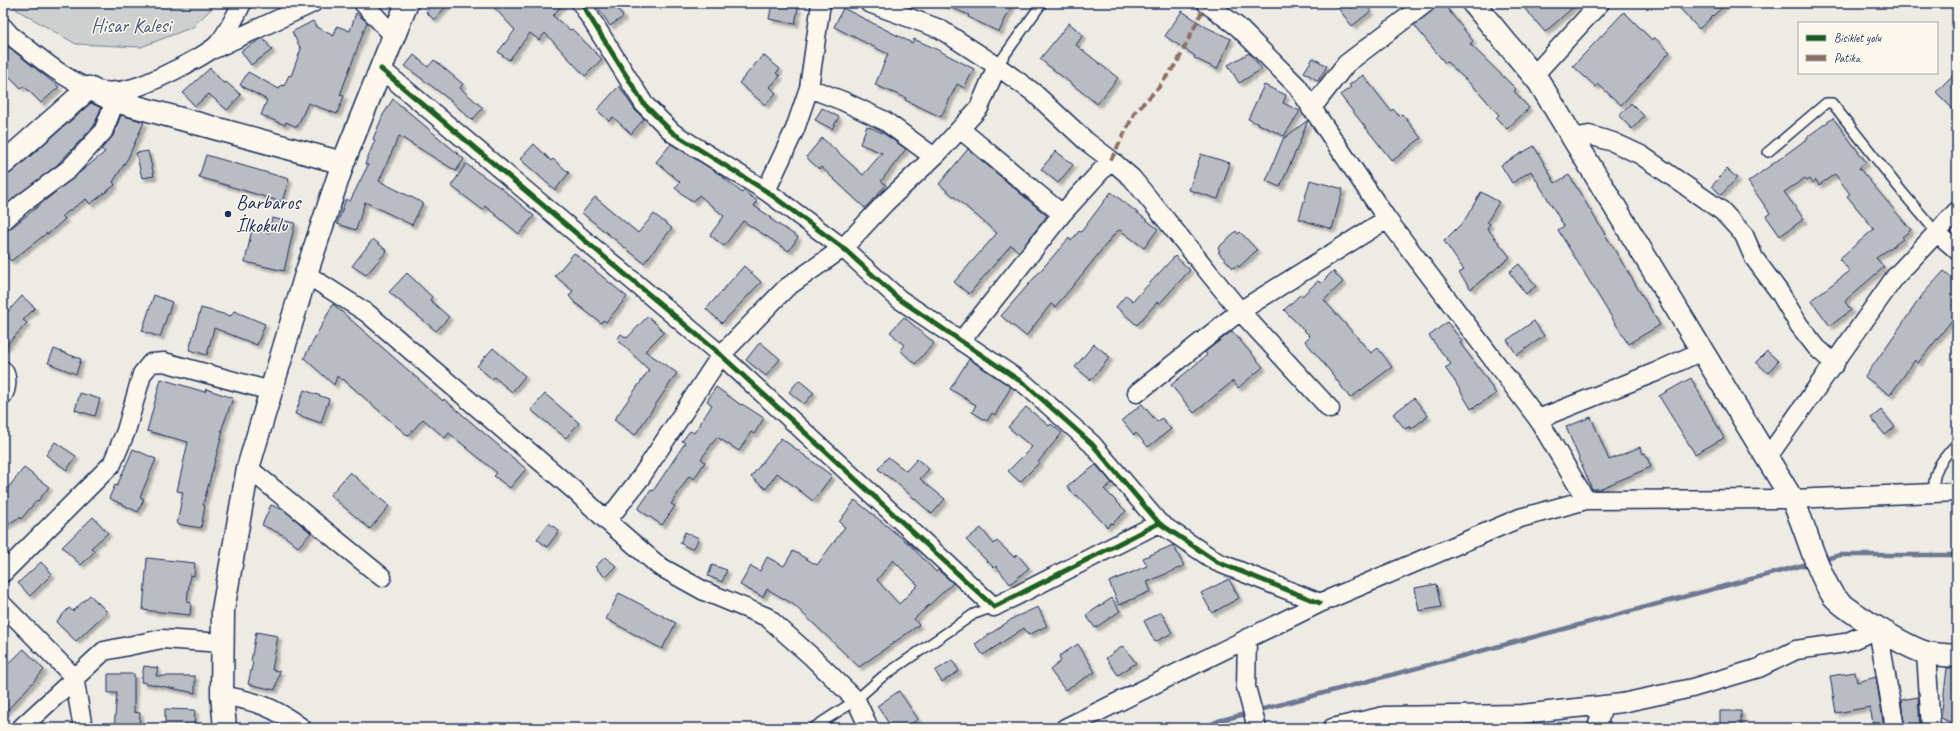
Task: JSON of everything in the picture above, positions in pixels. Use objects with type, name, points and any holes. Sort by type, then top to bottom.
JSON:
[{"type":"street","points":[[206,53],[217,44],[235,18],[242,3]]},
{"type":"street","points":[[89,88],[108,91],[133,88],[313,3]]},
{"type":"street","points":[[363,3],[394,36]]},
{"type":"street","points":[[225,728],[222,695],[223,610],[248,468],[306,274],[343,163],[407,3]]},
{"type":"street","points":[[581,3],[644,104],[673,132],[766,191],[843,248],[899,300],[1026,385],[1092,444],[1159,523],[1217,562],[1320,603]]},
{"type":"street","points":[[766,191],[795,129],[808,88],[821,3]]},
{"type":"street","points":[[869,3],[940,29],[997,66],[1033,92],[1086,141],[1132,178],[1240,311],[1330,409]]},
{"type":"street","points":[[1206,3],[1243,33],[1296,86],[1387,219],[1538,419],[1586,500]]},
{"type":"street","points":[[1312,108],[1346,64],[1426,3]]},
{"type":"street","points":[[1473,3],[1534,75],[1574,138],[1792,499],[1802,520],[1821,574],[1833,596],[1878,629],[1926,653],[1957,656]]},
{"type":"street","points":[[1534,75],[1600,3]]},
{"type":"street","points":[[3,27],[10,35],[63,74],[115,101],[343,163]]},
{"type":"street","points":[[607,521],[641,477],[721,355],[786,288],[843,248],[885,203],[934,157],[979,108],[997,66]]},
{"type":"street","points":[[381,69],[721,355],[994,607],[1159,523]]},
{"type":"street","points":[[3,164],[89,88]]},
{"type":"street","points":[[808,88],[843,100],[885,121],[934,157]]},
{"type":"street","points":[[3,221],[22,204],[69,170],[103,132],[115,101]]},
{"type":"street","points":[[960,129],[1062,214]]},
{"type":"street","points":[[1574,138],[1589,136],[1613,142],[1641,155],[1722,211],[1744,235],[1754,258],[1780,293],[1799,324],[1817,348],[1835,364]]},
{"type":"street","points":[[961,341],[1062,214],[1111,160]]},
{"type":"street","points":[[1767,458],[1835,364],[1895,277],[1957,211]]},
{"type":"street","points":[[1137,393],[1240,311],[1387,219]]},
{"type":"street","points":[[1937,233],[1957,250]]},
{"type":"street","points":[[306,274],[367,313],[575,490],[607,521],[659,566],[704,591],[767,617],[812,657],[856,700],[869,728]]},
{"type":"street","points":[[1538,419],[1656,372],[1702,351]]},
{"type":"street","points":[[3,573],[112,464],[126,431],[142,374],[151,363],[164,362],[271,391]]},
{"type":"street","points":[[3,370],[6,374],[6,390],[3,395]]},
{"type":"street","points":[[248,468],[382,578]]},
{"type":"street","points":[[1065,728],[1320,603],[1520,518],[1586,500],[1792,499],[1957,492]]},
{"type":"street","points":[[3,605],[74,677],[83,728]]},
{"type":"street","points":[[1332,728],[1384,716],[1520,721],[1692,688],[1759,668],[1796,650],[1845,644],[1878,629]]},
{"type":"street","points":[[1878,629],[1895,728]]},
{"type":"street","points":[[1247,638],[1246,687],[1257,728]]},
{"type":"street","points":[[21,728],[74,677],[104,651],[162,639],[223,642]]},
{"type":"street","points":[[1926,653],[1931,728]]},
{"type":"street","points":[[222,695],[254,701],[282,713],[302,728]]},
{"type":"street","points":[[1597,728],[1603,705]]},
{"type":"lane","points":[[997,66],[1042,3]]},
{"type":"lane","points":[[1768,152],[1826,102],[1832,103],[1903,193],[1937,233]]},
{"type":"lane","points":[[1934,493],[1934,475],[1937,467],[1942,459],[1957,443]]},
{"type":"lane","points":[[813,728],[856,700],[882,677],[974,614],[994,607]]},
{"type":"green space","name":"Hisar Kalesi","points":[[12,3],[217,3],[193,27],[141,47],[76,44],[17,10]]},
{"type":"building","points":[[433,3],[449,3],[434,20],[426,12]]},
{"type":"building","points":[[490,3],[563,3],[553,16],[570,30],[572,29],[602,59],[585,76],[545,33],[539,40],[530,33],[509,60],[498,52],[515,30]]},
{"type":"building","points":[[595,3],[614,3],[623,17],[610,26]]},
{"type":"building","points":[[772,3],[798,8],[795,24],[769,19]]},
{"type":"building","points":[[940,3],[1013,3],[999,32],[968,17],[969,15]]},
{"type":"building","points":[[1334,3],[1364,3],[1371,11],[1352,26]]},
{"type":"building","points":[[1438,3],[1443,3],[1473,41],[1470,44],[1516,89],[1514,91],[1529,108],[1507,129],[1496,118],[1499,115],[1479,92],[1447,62],[1445,63],[1414,25],[1432,11]]},
{"type":"building","points":[[1520,3],[1578,3],[1545,32]]},
{"type":"building","points":[[1675,3],[1727,3],[1699,29]]},
{"type":"building","points":[[843,8],[912,43],[914,39],[974,69],[964,88],[957,84],[941,117],[905,100],[906,98],[875,85],[888,54],[834,27]]},
{"type":"building","points":[[1182,11],[1206,27],[1231,39],[1217,69],[1194,58],[1195,56],[1165,36]]},
{"type":"building","points":[[1624,12],[1652,40],[1654,37],[1670,52],[1621,105],[1598,84],[1596,87],[1573,66]]},
{"type":"building","points":[[356,13],[367,22],[340,95],[344,96],[337,114],[308,103],[297,127],[286,122],[285,125],[261,115],[267,100],[240,85],[248,72],[279,89],[281,85],[284,86],[289,75],[291,76],[301,49],[292,32],[313,21],[316,27],[334,36],[337,26],[350,31]]},
{"type":"building","points":[[1069,23],[1083,35],[1076,45],[1118,78],[1097,104],[1040,59]]},
{"type":"building","points":[[263,38],[272,50],[251,65],[241,51]]},
{"type":"building","points":[[6,45],[59,87],[41,103],[24,86],[21,88],[3,70],[3,48]]},
{"type":"building","points":[[1249,53],[1262,69],[1239,83],[1228,65]]},
{"type":"building","points":[[414,55],[428,67],[434,60],[463,84],[460,88],[483,108],[472,120],[450,100],[405,66]]},
{"type":"building","points":[[763,55],[780,69],[776,73],[780,76],[770,87],[776,93],[765,105],[739,83]]},
{"type":"building","points":[[1313,58],[1327,66],[1318,81],[1304,72]]},
{"type":"building","points":[[210,68],[224,84],[226,82],[241,95],[227,110],[209,94],[195,106],[183,93]]},
{"type":"building","points":[[1957,71],[1957,113],[1936,92]]},
{"type":"building","points":[[1363,75],[1391,111],[1393,109],[1399,116],[1402,114],[1421,138],[1392,161],[1340,95],[1351,87],[1349,85]]},
{"type":"building","points":[[1264,85],[1286,95],[1283,103],[1300,111],[1284,136],[1248,119]]},
{"type":"building","points":[[619,86],[635,110],[644,119],[631,134],[613,117],[609,121],[597,110]]},
{"type":"building","points":[[393,99],[464,159],[456,171],[399,136],[379,181],[423,203],[412,225],[365,202],[356,230],[337,224],[346,199],[350,201],[368,165],[365,164],[375,140],[373,139],[383,115]]},
{"type":"building","points":[[91,103],[101,108],[94,126],[56,166],[3,207],[3,176],[11,173]]},
{"type":"building","points":[[1631,103],[1644,116],[1632,129],[1619,116]]},
{"type":"building","points":[[822,108],[839,117],[832,129],[815,120]]},
{"type":"building","points":[[121,115],[144,122],[128,158],[113,182],[115,185],[90,204],[86,199],[62,216],[65,219],[48,234],[47,233],[11,261],[3,252],[3,231],[10,229],[105,152],[101,149],[113,136]]},
{"type":"building","points":[[1833,118],[1866,162],[1859,168],[1911,230],[1902,237],[1903,239],[1876,258],[1884,267],[1847,299],[1845,302],[1851,310],[1830,326],[1811,300],[1850,271],[1839,259],[1874,229],[1847,196],[1850,194],[1835,174],[1819,185],[1816,180],[1813,183],[1810,179],[1807,181],[1805,178],[1784,192],[1804,219],[1780,236],[1766,216],[1770,213],[1748,182]]},
{"type":"building","points":[[1308,120],[1280,187],[1266,181],[1283,139]]},
{"type":"building","points":[[867,126],[883,133],[906,149],[881,181],[886,185],[865,208],[821,167],[819,169],[806,157],[822,138],[863,175],[882,153],[860,144]]},
{"type":"building","points":[[534,144],[551,161],[553,159],[569,173],[555,190],[520,159]]},
{"type":"building","points":[[671,144],[718,173],[742,193],[744,191],[757,201],[754,206],[771,217],[770,219],[798,237],[789,251],[743,221],[724,246],[710,235],[724,216],[699,195],[693,202],[675,188],[680,182],[656,162]]},
{"type":"building","points":[[1534,146],[1555,183],[1569,175],[1660,325],[1628,344],[1558,230],[1564,226],[1531,171],[1512,183],[1501,165]]},
{"type":"building","points":[[968,149],[1047,216],[1019,252],[1011,245],[969,294],[954,282],[997,233],[939,184]]},
{"type":"building","points":[[148,151],[154,176],[142,178],[136,153]]},
{"type":"building","points":[[1056,151],[1073,165],[1058,183],[1041,169]]},
{"type":"building","points":[[1201,154],[1230,163],[1218,199],[1189,190]]},
{"type":"building","points":[[206,155],[289,179],[282,202],[199,177]]},
{"type":"building","points":[[466,164],[501,188],[534,216],[519,234],[485,206],[483,210],[451,186]]},
{"type":"building","points":[[1727,169],[1737,178],[1721,195],[1712,186]]},
{"type":"building","points":[[1310,180],[1343,189],[1332,229],[1299,219]]},
{"type":"building","points":[[1111,192],[1158,229],[1144,248],[1120,230],[1116,232],[1055,307],[1051,304],[1026,336],[1001,316],[1069,238],[1071,241],[1079,231],[1081,232]]},
{"type":"building","points":[[1481,192],[1499,202],[1487,222],[1490,224],[1487,228],[1510,257],[1471,289],[1459,273],[1464,270],[1444,241],[1464,221]]},
{"type":"building","points":[[595,197],[638,233],[654,214],[672,228],[644,263],[582,213]]},
{"type":"building","points":[[272,218],[295,223],[284,271],[245,262],[252,229],[269,233]]},
{"type":"building","points":[[1236,231],[1238,234],[1240,232],[1257,250],[1239,267],[1237,265],[1233,268],[1218,252],[1220,251],[1218,248]]},
{"type":"building","points":[[373,239],[387,251],[366,275],[352,266]]},
{"type":"building","points":[[574,253],[627,297],[606,322],[603,320],[601,323],[574,302],[569,296],[573,291],[555,276]]},
{"type":"building","points":[[1175,256],[1190,270],[1159,304],[1157,302],[1137,325],[1116,307],[1126,295],[1133,301]]},
{"type":"building","points":[[1519,264],[1536,286],[1526,294],[1509,272]]},
{"type":"building","points":[[744,266],[761,282],[722,323],[706,309]]},
{"type":"building","points":[[1333,271],[1343,282],[1324,300],[1371,353],[1378,348],[1392,367],[1350,398],[1305,341],[1310,336],[1284,310],[1301,294],[1302,296],[1318,281],[1321,283]]},
{"type":"building","points":[[1944,271],[1957,282],[1957,325],[1952,320],[1918,363],[1915,360],[1890,395],[1865,377],[1923,294]]},
{"type":"building","points":[[407,273],[432,297],[430,300],[449,317],[436,331],[389,292]]},
{"type":"building","points":[[154,295],[172,302],[160,337],[142,331]]},
{"type":"building","points":[[22,296],[35,308],[23,320],[27,323],[3,349],[3,317]]},
{"type":"building","points":[[333,304],[443,401],[444,399],[526,469],[510,488],[494,476],[497,473],[449,433],[445,438],[423,419],[408,436],[343,379],[342,380],[337,376],[334,385],[304,358]]},
{"type":"building","points":[[201,308],[231,316],[234,311],[265,324],[257,345],[214,328],[207,355],[189,350]]},
{"type":"building","points":[[648,316],[664,332],[645,351],[677,373],[635,435],[614,420],[649,370],[617,339],[621,334],[627,338]]},
{"type":"building","points":[[904,317],[934,343],[915,364],[900,350],[904,345],[890,332]]},
{"type":"building","points":[[1534,321],[1544,336],[1517,355],[1507,340]]},
{"type":"building","points":[[1447,322],[1462,341],[1460,343],[1496,394],[1471,409],[1445,368],[1451,364],[1429,336]]},
{"type":"building","points":[[1232,331],[1263,367],[1238,388],[1233,381],[1194,413],[1171,385],[1207,355],[1205,352]]},
{"type":"building","points":[[760,342],[780,359],[766,376],[746,360]]},
{"type":"building","points":[[1094,344],[1110,357],[1091,380],[1075,367]]},
{"type":"building","points":[[493,348],[525,376],[512,392],[494,377],[492,379],[477,366]]},
{"type":"building","points":[[54,349],[81,359],[76,374],[48,363]]},
{"type":"building","points":[[1767,351],[1778,361],[1768,373],[1756,362]]},
{"type":"building","points":[[969,359],[1011,387],[995,415],[992,413],[987,421],[972,412],[976,405],[950,389]]},
{"type":"building","points":[[1691,378],[1724,438],[1695,454],[1659,396]]},
{"type":"building","points":[[161,379],[205,392],[206,389],[233,398],[221,431],[223,431],[203,505],[205,506],[201,528],[177,524],[183,492],[177,491],[188,442],[147,431]]},
{"type":"building","points":[[799,380],[814,393],[804,404],[789,392]]},
{"type":"building","points":[[716,387],[741,405],[742,404],[764,418],[754,434],[751,432],[739,451],[717,437],[701,459],[705,462],[694,479],[689,476],[671,504],[675,506],[662,525],[638,509],[651,490],[653,491],[685,443],[682,441],[690,431],[694,433],[712,405],[707,401]]},
{"type":"building","points":[[304,390],[329,399],[321,423],[295,414]]},
{"type":"building","points":[[80,393],[100,399],[95,416],[75,410]]},
{"type":"building","points":[[545,394],[579,423],[566,438],[531,410]]},
{"type":"building","points":[[1414,398],[1428,416],[1411,429],[1410,426],[1405,429],[1393,414]]},
{"type":"building","points":[[1142,404],[1157,422],[1162,418],[1171,429],[1148,447],[1136,433],[1134,435],[1122,420]]},
{"type":"building","points":[[1026,407],[1049,426],[1051,424],[1062,433],[1038,462],[1039,463],[1020,482],[1008,471],[1032,447],[1008,427]]},
{"type":"building","points":[[1881,410],[1895,427],[1885,435],[1871,418]]},
{"type":"building","points":[[1591,417],[1609,460],[1640,447],[1643,454],[1645,453],[1651,467],[1599,489],[1592,489],[1566,427]]},
{"type":"building","points":[[781,438],[832,476],[813,501],[777,473],[766,489],[751,477]]},
{"type":"building","points":[[55,442],[76,456],[67,470],[46,455]]},
{"type":"building","points":[[133,449],[156,459],[140,497],[144,499],[138,512],[109,498],[115,485],[117,486]]},
{"type":"building","points":[[888,457],[906,471],[917,459],[929,469],[920,479],[945,499],[932,514],[891,478],[878,469]]},
{"type":"building","points":[[1096,465],[1112,483],[1104,489],[1126,511],[1107,527],[1077,495],[1075,496],[1067,486]]},
{"type":"building","points":[[24,468],[49,487],[21,519],[20,517],[3,527],[3,494]]},
{"type":"building","points":[[350,472],[389,506],[370,529],[330,495]]},
{"type":"building","points":[[855,500],[909,544],[936,572],[938,570],[953,583],[914,619],[919,625],[859,667],[793,604],[767,589],[763,597],[740,585],[751,566],[760,571],[767,557],[784,566],[793,551],[817,565],[845,527],[839,522]],"holes":[[[893,560],[918,585],[899,604],[877,580]]]},
{"type":"building","points":[[271,505],[284,510],[311,533],[298,547],[283,535],[262,525]]},
{"type":"building","points":[[93,517],[108,533],[91,548],[95,551],[81,565],[62,547]]},
{"type":"building","points":[[549,523],[559,531],[547,547],[537,539]]},
{"type":"building","points":[[981,528],[994,544],[997,541],[1014,557],[1017,554],[1029,568],[1010,584],[996,566],[994,568],[966,540]]},
{"type":"building","points":[[685,532],[699,538],[694,548],[689,548],[680,543]]},
{"type":"building","points":[[1173,545],[1184,566],[1147,582],[1151,591],[1119,605],[1109,582],[1147,566],[1143,558]]},
{"type":"building","points":[[605,557],[616,566],[605,577],[595,567]]},
{"type":"building","points":[[147,558],[195,563],[194,576],[190,575],[187,602],[191,603],[190,615],[143,610]]},
{"type":"building","points":[[41,562],[52,574],[30,596],[18,583]]},
{"type":"building","points":[[712,565],[727,570],[722,582],[708,576]]},
{"type":"building","points":[[1229,579],[1239,598],[1212,613],[1201,593]]},
{"type":"building","points":[[1436,584],[1441,607],[1419,611],[1415,588]]},
{"type":"building","points":[[619,593],[676,623],[662,649],[606,619]]},
{"type":"building","points":[[90,595],[107,612],[76,641],[56,622],[69,608],[73,611]]},
{"type":"building","points":[[1112,598],[1120,611],[1095,628],[1086,615]]},
{"type":"building","points":[[1038,607],[1047,626],[1028,635],[1024,628],[983,655],[975,644],[1015,617]]},
{"type":"building","points":[[1161,612],[1172,633],[1155,642],[1144,621]]},
{"type":"building","points":[[256,632],[278,636],[272,670],[280,671],[275,690],[248,684],[253,662],[251,661]]},
{"type":"building","points":[[1078,644],[1095,672],[1065,690],[1050,670],[1061,661],[1059,656]]},
{"type":"building","points":[[1123,646],[1136,663],[1118,675],[1106,658]]},
{"type":"building","points":[[24,649],[44,670],[3,715],[3,669]]},
{"type":"building","points":[[952,660],[959,671],[942,682],[935,671]]},
{"type":"building","points":[[144,666],[158,668],[156,676],[195,676],[195,693],[141,682]]},
{"type":"building","points":[[1947,668],[1957,668],[1957,725],[1941,718]]},
{"type":"building","points":[[1855,672],[1857,682],[1876,677],[1884,728],[1874,728],[1870,707],[1836,713],[1830,676]]},
{"type":"building","points":[[108,674],[134,674],[134,712],[140,713],[139,728],[114,728],[117,693],[108,693]]},
{"type":"building","points":[[899,691],[918,719],[905,728],[892,728],[877,706]]},
{"type":"building","points":[[1918,697],[1920,727],[1905,728],[1901,700]]},
{"type":"building","points":[[165,709],[195,710],[194,728],[165,728]]},
{"type":"building","points":[[1720,711],[1741,711],[1741,728],[1720,728]]},
{"type":"waterway","points":[[1822,560],[1840,555],[1957,555]]},
{"type":"waterway","points":[[1256,711],[1811,563]]},
{"type":"waterway","points":[[1203,728],[1218,721],[1249,713]]},
{"type":"marked path","points":[[1111,160],[1135,112],[1159,87],[1178,61],[1206,3]]},
{"type":"cycle path","points":[[581,3],[644,104],[673,133],[766,191],[843,248],[899,299],[1026,385],[1092,444],[1159,523],[1217,562],[1320,603]]},
{"type":"cycle path","points":[[381,69],[721,355],[994,607],[1159,523]]},
{"type":"place","name":"Barbaros İlkokulu","points":[[228,214]]}]
